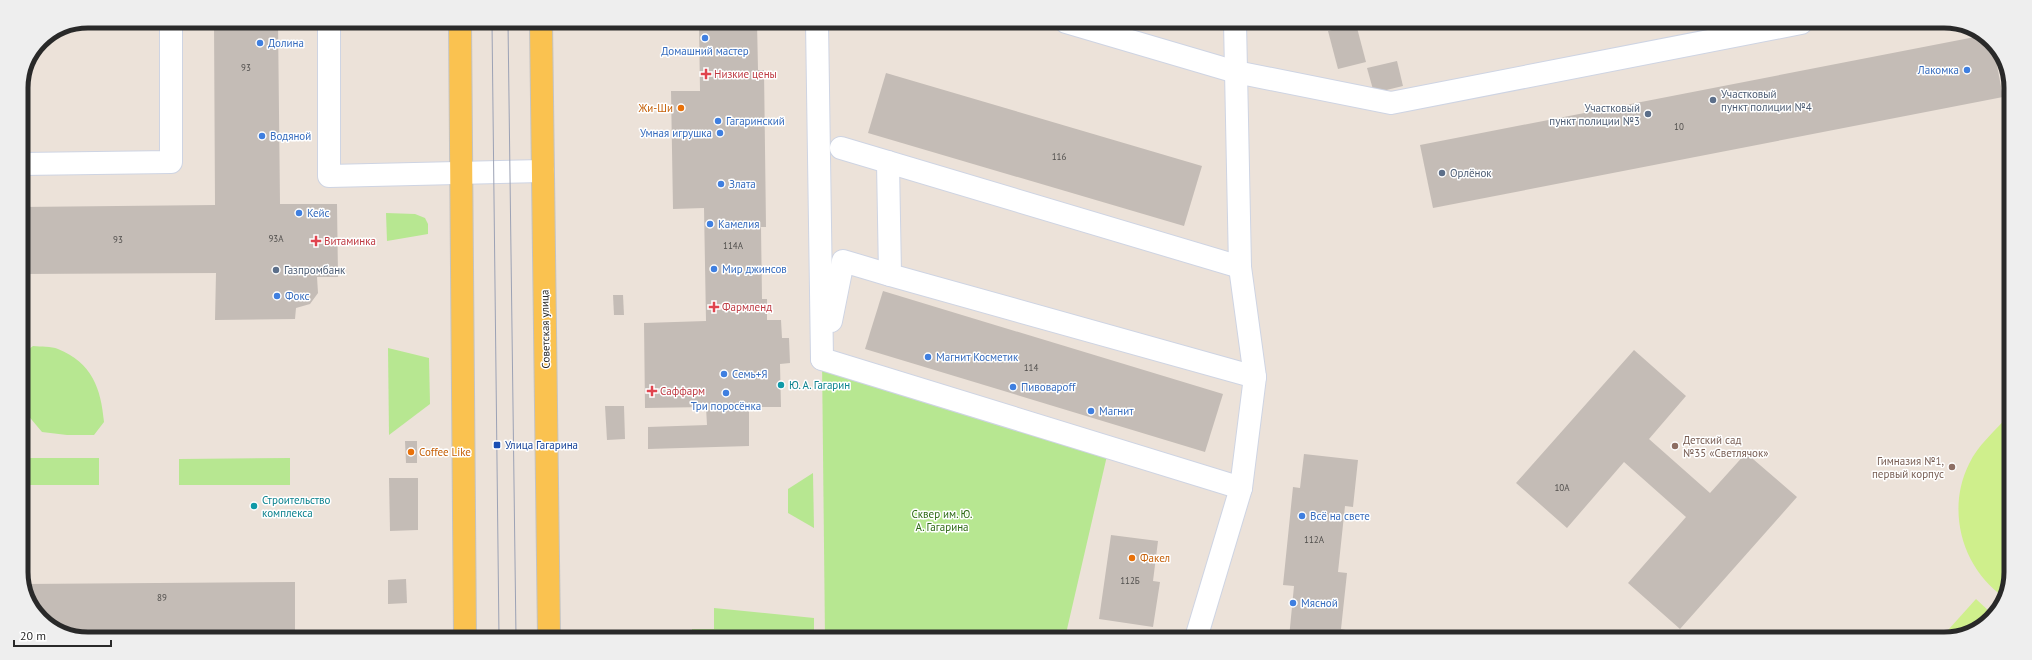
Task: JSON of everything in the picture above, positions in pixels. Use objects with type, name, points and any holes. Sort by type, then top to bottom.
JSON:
[{"type":"main road","points":[[460,28],[465,632]]},
{"type":"main road","name":"Советская улица","points":[[541,28],[549,632]]},
{"type":"lane","points":[[28,164],[171,162],[171,28]]},
{"type":"lane","points":[[329,28],[329,176],[543,171]]},
{"type":"lane","points":[[817,28],[822,360]]},
{"type":"lane","points":[[1086,28],[1236,72],[1391,103],[1775,28]]},
{"type":"lane","points":[[1198,632],[1241,488],[1255,377],[1240,267],[1235,28]]},
{"type":"lane","points":[[841,148],[1240,267]]},
{"type":"lane","points":[[888,162],[890,275]]},
{"type":"lane","points":[[822,360],[843,261],[1255,377]]},
{"type":"lane","points":[[822,360],[1241,488]]},
{"type":"green space","points":[[386,213],[415,214],[425,218],[428,224],[428,234],[387,241]]},
{"type":"green space","points":[[33,346],[55,348],[70,355],[87,369],[97,388],[103,410],[104,422],[94,435],[67,435],[42,432],[28,415],[28,350]]},
{"type":"green space","points":[[388,348],[429,358],[430,404],[389,435]]},
{"type":"green space","name":"Сквер им. Ю. А. Гагарина","points":[[822,359],[1109,447],[1066,632],[825,632]]},
{"type":"green space","points":[[2004,420],[2004,572],[2000,594],[1989,585],[1968,554],[1962,537],[1959,519],[1959,500],[1962,482],[1969,464],[1982,444]]},
{"type":"green space","points":[[28,458],[99,458],[99,485],[28,485]]},
{"type":"green space","points":[[290,458],[290,485],[179,485],[179,459]]},
{"type":"green space","points":[[813,473],[814,528],[788,513],[788,489]]},
{"type":"green space","points":[[1976,599],[1989,611],[1980,620],[1970,626],[1963,629],[1947,632]]},
{"type":"green space","points":[[714,608],[814,618],[814,632],[692,632],[692,629],[714,629]]},
{"type":"building","points":[[214,28],[278,28],[280,204],[337,204],[338,277],[317,277],[318,293],[310,304],[296,308],[295,319],[215,320],[216,273],[28,274],[28,207],[215,205]]},
{"type":"building","points":[[699,28],[757,28],[758,70],[764,70],[766,227],[761,227],[762,299],[767,299],[767,320],[781,320],[782,338],[789,338],[790,363],[780,364],[781,407],[749,407],[749,446],[648,449],[648,427],[707,425],[706,407],[645,408],[644,323],[706,321],[704,208],[673,209],[671,91],[700,91]]},
{"type":"building","points":[[1340,28],[1357,28],[1366,62],[1338,69],[1328,31]]},
{"type":"building","points":[[1975,37],[1983,43],[1996,57],[2003,97],[1433,208],[1420,145]]},
{"type":"building","points":[[1397,61],[1403,86],[1374,93],[1367,68]]},
{"type":"building","points":[[886,73],[1202,166],[1184,226],[868,133]]},
{"type":"building","points":[[883,291],[1223,394],[1205,452],[865,349]]},
{"type":"building","points":[[613,295],[623,295],[624,315],[614,315]]},
{"type":"building","points":[[1634,350],[1686,396],[1649,439],[1710,493],[1746,453],[1797,497],[1680,629],[1628,583],[1686,517],[1624,462],[1567,528],[1516,483]]},
{"type":"building","points":[[605,406],[624,406],[625,439],[607,440]]},
{"type":"building","name":"Coffee Like","points":[[405,441],[417,441],[417,463],[406,463]]},
{"type":"building","points":[[1304,454],[1358,460],[1353,507],[1345,506],[1338,572],[1347,573],[1341,629],[1350,632],[1290,632],[1294,586],[1283,585],[1293,487],[1300,488]]},
{"type":"building","points":[[389,478],[418,478],[418,530],[390,531]]},
{"type":"building","points":[[1111,535],[1158,541],[1153,581],[1160,582],[1153,627],[1099,619]]},
{"type":"building","points":[[406,579],[407,603],[388,604],[388,580]]},
{"type":"building","points":[[295,582],[295,632],[88,632],[73,630],[55,622],[40,608],[36,602],[29,584]]},
{"type":"tram line","points":[[492,28],[499,632]]},
{"type":"tram line","points":[[508,28],[516,632]]},
{"type":"place","name":"Домашний мастер","points":[[705,38]]},
{"type":"place","name":"Долина","points":[[260,43]]},
{"type":"place","name":"Лакомка","points":[[1967,70]]},
{"type":"place","name":"Низкие цены","points":[[706,74]]},
{"type":"place","name":"Участковый пункт полиции №4","points":[[1713,100]]},
{"type":"place","name":"Жи-Ши","points":[[681,108]]},
{"type":"place","name":"Участковый пункт полиции №3","points":[[1648,114]]},
{"type":"place","name":"Гагаринский","points":[[718,121]]},
{"type":"place","name":"Умная игрушка","points":[[720,133]]},
{"type":"place","name":"Водяной","points":[[262,136]]},
{"type":"place","name":"Орлёнок","points":[[1442,173]]},
{"type":"place","name":"Злата","points":[[721,184]]},
{"type":"place","name":"Кейс","points":[[299,213]]},
{"type":"place","name":"Камелия","points":[[710,224]]},
{"type":"place","name":"Витаминка","points":[[316,241]]},
{"type":"place","name":"Мир джинсов","points":[[714,269]]},
{"type":"place","name":"Газпромбанк","points":[[276,270]]},
{"type":"place","name":"Фокс","points":[[277,296]]},
{"type":"place","name":"Фармленд","points":[[714,307]]},
{"type":"place","name":"Магнит Косметик","points":[[928,357]]},
{"type":"place","name":"Семь+Я","points":[[724,374]]},
{"type":"place","name":"Ю. А. Гагарин","points":[[781,385]]},
{"type":"place","name":"Пивовароff","points":[[1013,387]]},
{"type":"place","name":"Саффарм","points":[[652,391]]},
{"type":"place","name":"Три поросёнка","points":[[726,393]]},
{"type":"place","name":"Магнит","points":[[1091,411]]},
{"type":"place","name":"Улица Гагарина","points":[[497,445]]},
{"type":"place","name":"Детский сад №35 «Светлячок»","points":[[1675,446]]},
{"type":"place","name":"Coffee Like","points":[[411,452]]},
{"type":"place","name":"Гимназия №1, первый корпус","points":[[1952,467]]},
{"type":"place","name":"Строительство комплекса","points":[[254,506]]},
{"type":"place","name":"Всё на свете","points":[[1302,516]]},
{"type":"place","name":"Факел","points":[[1132,558]]},
{"type":"place","name":"Мясной","points":[[1293,603]]}]
